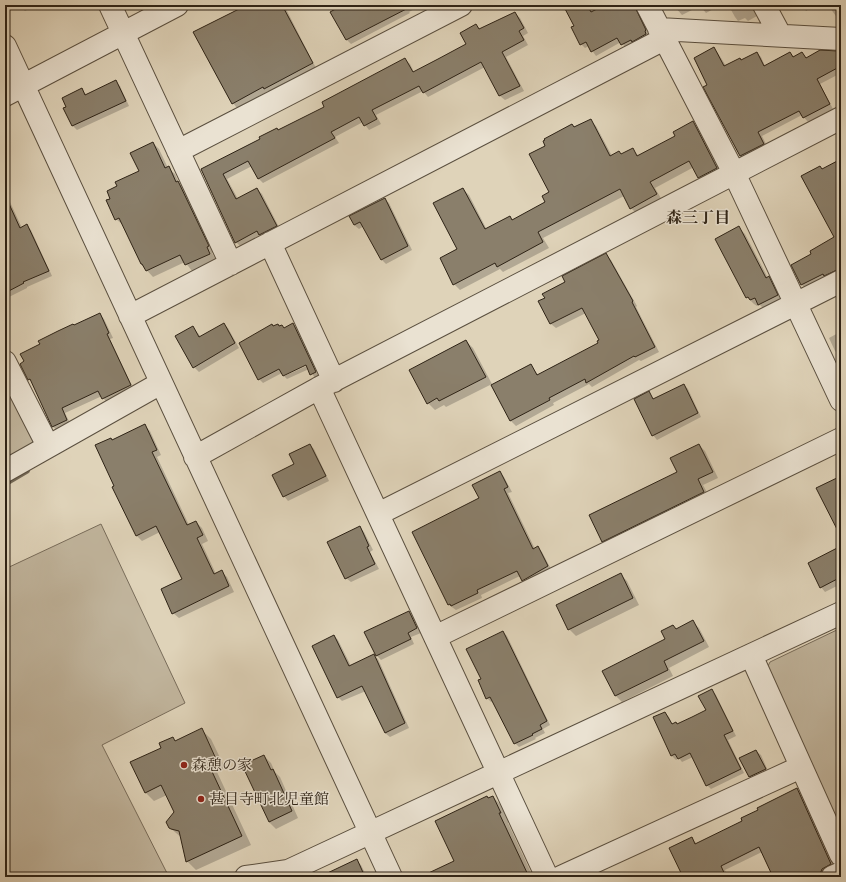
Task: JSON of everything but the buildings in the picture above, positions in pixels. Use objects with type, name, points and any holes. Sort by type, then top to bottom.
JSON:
[{"type":"street","points":[[110,5],[231,264]]},
{"type":"street","points":[[14,90],[177,5]]},
{"type":"street","points":[[178,151],[460,5]]},
{"type":"street","points":[[647,5],[734,173],[841,400]]},
{"type":"street","points":[[764,5],[780,35]]},
{"type":"street","points":[[130,316],[231,264],[662,34],[780,35],[841,39]]},
{"type":"street","points":[[5,46],[14,90],[130,316],[391,877]]},
{"type":"street","points":[[195,457],[326,385],[841,118]]},
{"type":"street","points":[[270,243],[378,514],[547,877]]},
{"type":"street","points":[[378,514],[841,281]]},
{"type":"street","points":[[5,362],[48,446]]},
{"type":"street","points":[[5,471],[161,383]]},
{"type":"street","points":[[435,637],[841,439]]},
{"type":"street","points":[[246,877],[288,871],[841,613]]},
{"type":"street","points":[[751,655],[841,855]]},
{"type":"street","points":[[561,877],[801,767]]},
{"type":"street","points":[[832,877],[841,873]]},
{"type":"shaded area","points":[[5,379],[34,436],[32,445],[5,461]]},
{"type":"shaded area","points":[[101,524],[185,703],[102,745],[169,877],[5,877],[5,569]]},
{"type":"shaded area","points":[[841,628],[841,835],[767,668],[770,662]]},
{"type":"waterway","points":[[5,484],[27,471]]},
{"type":"place","name":"森憩の家","points":[[184,765]]},
{"type":"place","name":"甚目寺町北児童館","points":[[201,799]]},
{"type":"district","name":"森三丁目","points":[[698,218]]}]
